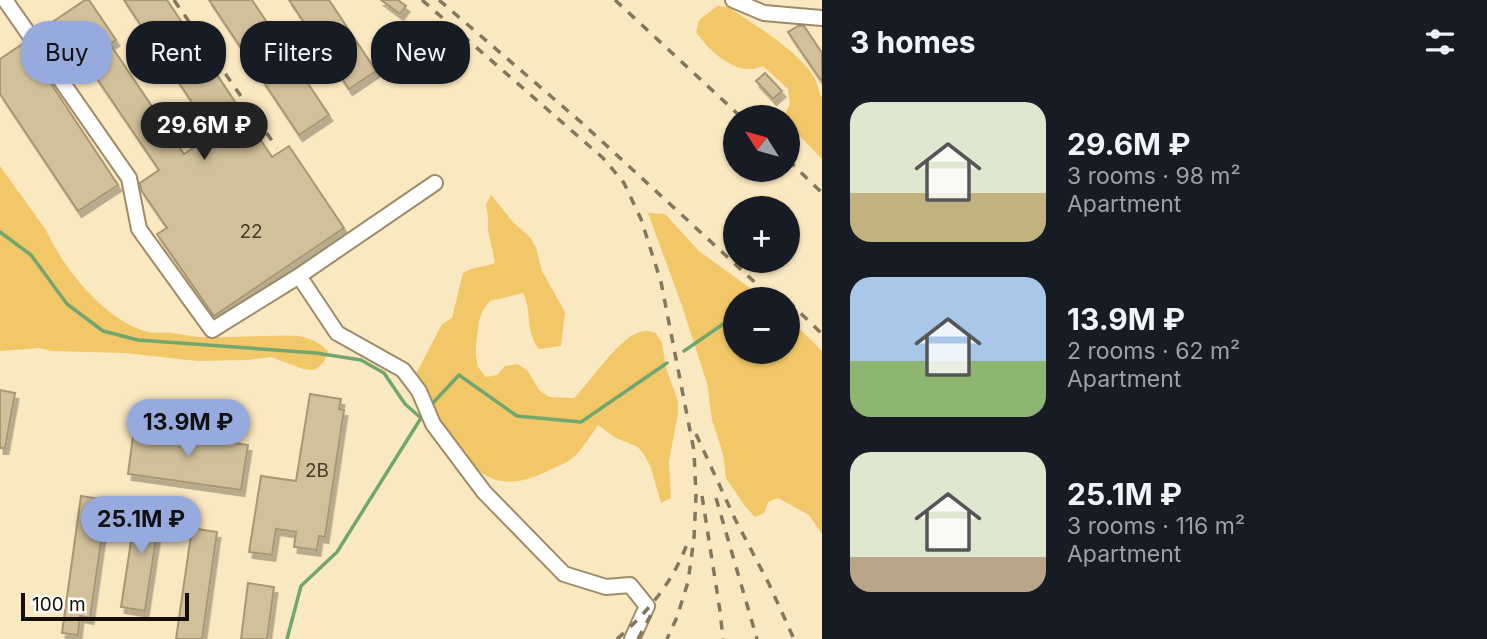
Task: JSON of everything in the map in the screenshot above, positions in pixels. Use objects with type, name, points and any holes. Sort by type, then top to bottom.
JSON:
[{"type":"lane","points":[[5,0],[129,178],[139,229],[212,330],[299,276],[435,183]]},
{"type":"lane","points":[[733,0],[764,13],[822,18]]},
{"type":"lane","points":[[299,276],[337,333],[403,370],[419,391],[433,424],[484,492],[564,575],[606,587],[630,585],[647,606],[632,639]]},
{"type":"shaded area","points":[[717,6],[728,7],[775,39],[808,68],[822,98],[822,159],[800,136],[800,105],[790,105],[788,89],[763,66],[744,69],[713,51],[696,32],[699,20]]},
{"type":"shaded area","points":[[0,166],[46,230],[74,275],[100,304],[115,316],[148,332],[198,337],[300,336],[315,341],[328,351],[324,362],[315,370],[303,369],[271,357],[197,361],[40,348],[0,351]]},
{"type":"shaded area","points":[[491,195],[513,222],[530,237],[542,271],[565,312],[561,346],[539,349],[530,328],[523,293],[490,301],[479,321],[476,344],[478,367],[486,377],[497,375],[505,366],[517,364],[527,370],[539,390],[549,397],[574,398],[626,340],[644,331],[656,333],[662,343],[666,368],[678,401],[669,461],[671,498],[661,503],[651,468],[638,447],[616,438],[598,425],[570,460],[531,478],[516,481],[503,481],[481,472],[460,452],[445,430],[423,383],[415,376],[442,324],[452,318],[463,273],[495,263],[486,205]]},
{"type":"shaded area","points":[[648,213],[665,214],[699,251],[723,268],[723,273],[729,273],[748,287],[723,287],[723,364],[800,364],[800,329],[822,351],[822,534],[809,515],[778,498],[768,502],[764,513],[755,517],[726,478],[723,454],[712,420],[707,383]]},
{"type":"building","points":[[89,0],[103,21],[54,21]]},
{"type":"building","points":[[124,0],[167,0],[181,21],[138,21]]},
{"type":"building","points":[[209,0],[252,0],[266,21],[240,21],[240,46],[226,26],[226,21],[223,21]]},
{"type":"building","points":[[289,0],[329,0],[343,21],[303,21]]},
{"type":"building","points":[[381,0],[398,0],[406,6],[400,14]]},
{"type":"building","points":[[798,26],[804,26],[822,53],[822,82],[788,32]]},
{"type":"building","points":[[357,42],[371,63],[371,74],[357,84]]},
{"type":"building","points":[[21,45],[21,84],[51,84],[118,185],[78,211],[0,94],[0,59]]},
{"type":"building","points":[[112,47],[126,68],[126,84],[137,84],[184,154],[213,134],[180,84],[223,84],[272,157],[289,146],[344,228],[214,316],[157,234],[167,228],[141,190],[140,183],[159,170],[101,84],[112,84]]},
{"type":"building","points":[[765,73],[782,91],[773,99],[756,81]]},
{"type":"building","points":[[265,84],[308,84],[329,115],[299,135]]},
{"type":"building","points":[[0,390],[15,393],[5,448],[0,448]]},
{"type":"building","points":[[310,394],[341,399],[339,409],[344,410],[325,537],[319,536],[317,550],[294,547],[296,532],[276,529],[272,555],[249,552],[261,476],[296,481]]},
{"type":"building","points":[[134,429],[248,445],[241,490],[128,474]]},
{"type":"building","points":[[81,496],[107,500],[90,618],[80,616],[78,635],[62,633]]},
{"type":"building","points":[[137,502],[161,506],[145,611],[121,607]]},
{"type":"building","points":[[192,528],[217,532],[202,639],[176,639]]},
{"type":"building","points":[[248,583],[274,587],[267,639],[241,639]]},
{"type":"waterway","points":[[0,232],[31,255],[67,304],[103,331],[138,340],[316,353],[361,360],[384,373],[405,404],[421,418],[337,552],[301,586],[287,639]]},
{"type":"waterway","points":[[684,351],[723,324]]},
{"type":"waterway","points":[[431,405],[459,375],[517,416],[581,422],[667,363]]},
{"type":"railway","points":[[174,0],[277,148]]},
{"type":"railway","points":[[422,0],[603,158],[624,183],[641,219],[661,282],[694,451],[696,496],[688,582],[667,639]]},
{"type":"railway","points":[[439,0],[582,123],[760,287]]},
{"type":"railway","points":[[615,0],[728,105]]},
{"type":"railway","points":[[800,172],[822,193]]},
{"type":"railway","points":[[800,313],[822,334]]},
{"type":"railway","points":[[696,434],[794,639]]},
{"type":"railway","points":[[702,496],[723,639]]},
{"type":"railway","points":[[716,498],[757,639]]},
{"type":"railway","points":[[617,639],[639,619],[658,596],[687,544]]},
{"type":"railway","points":[[638,639],[654,609]]}]
